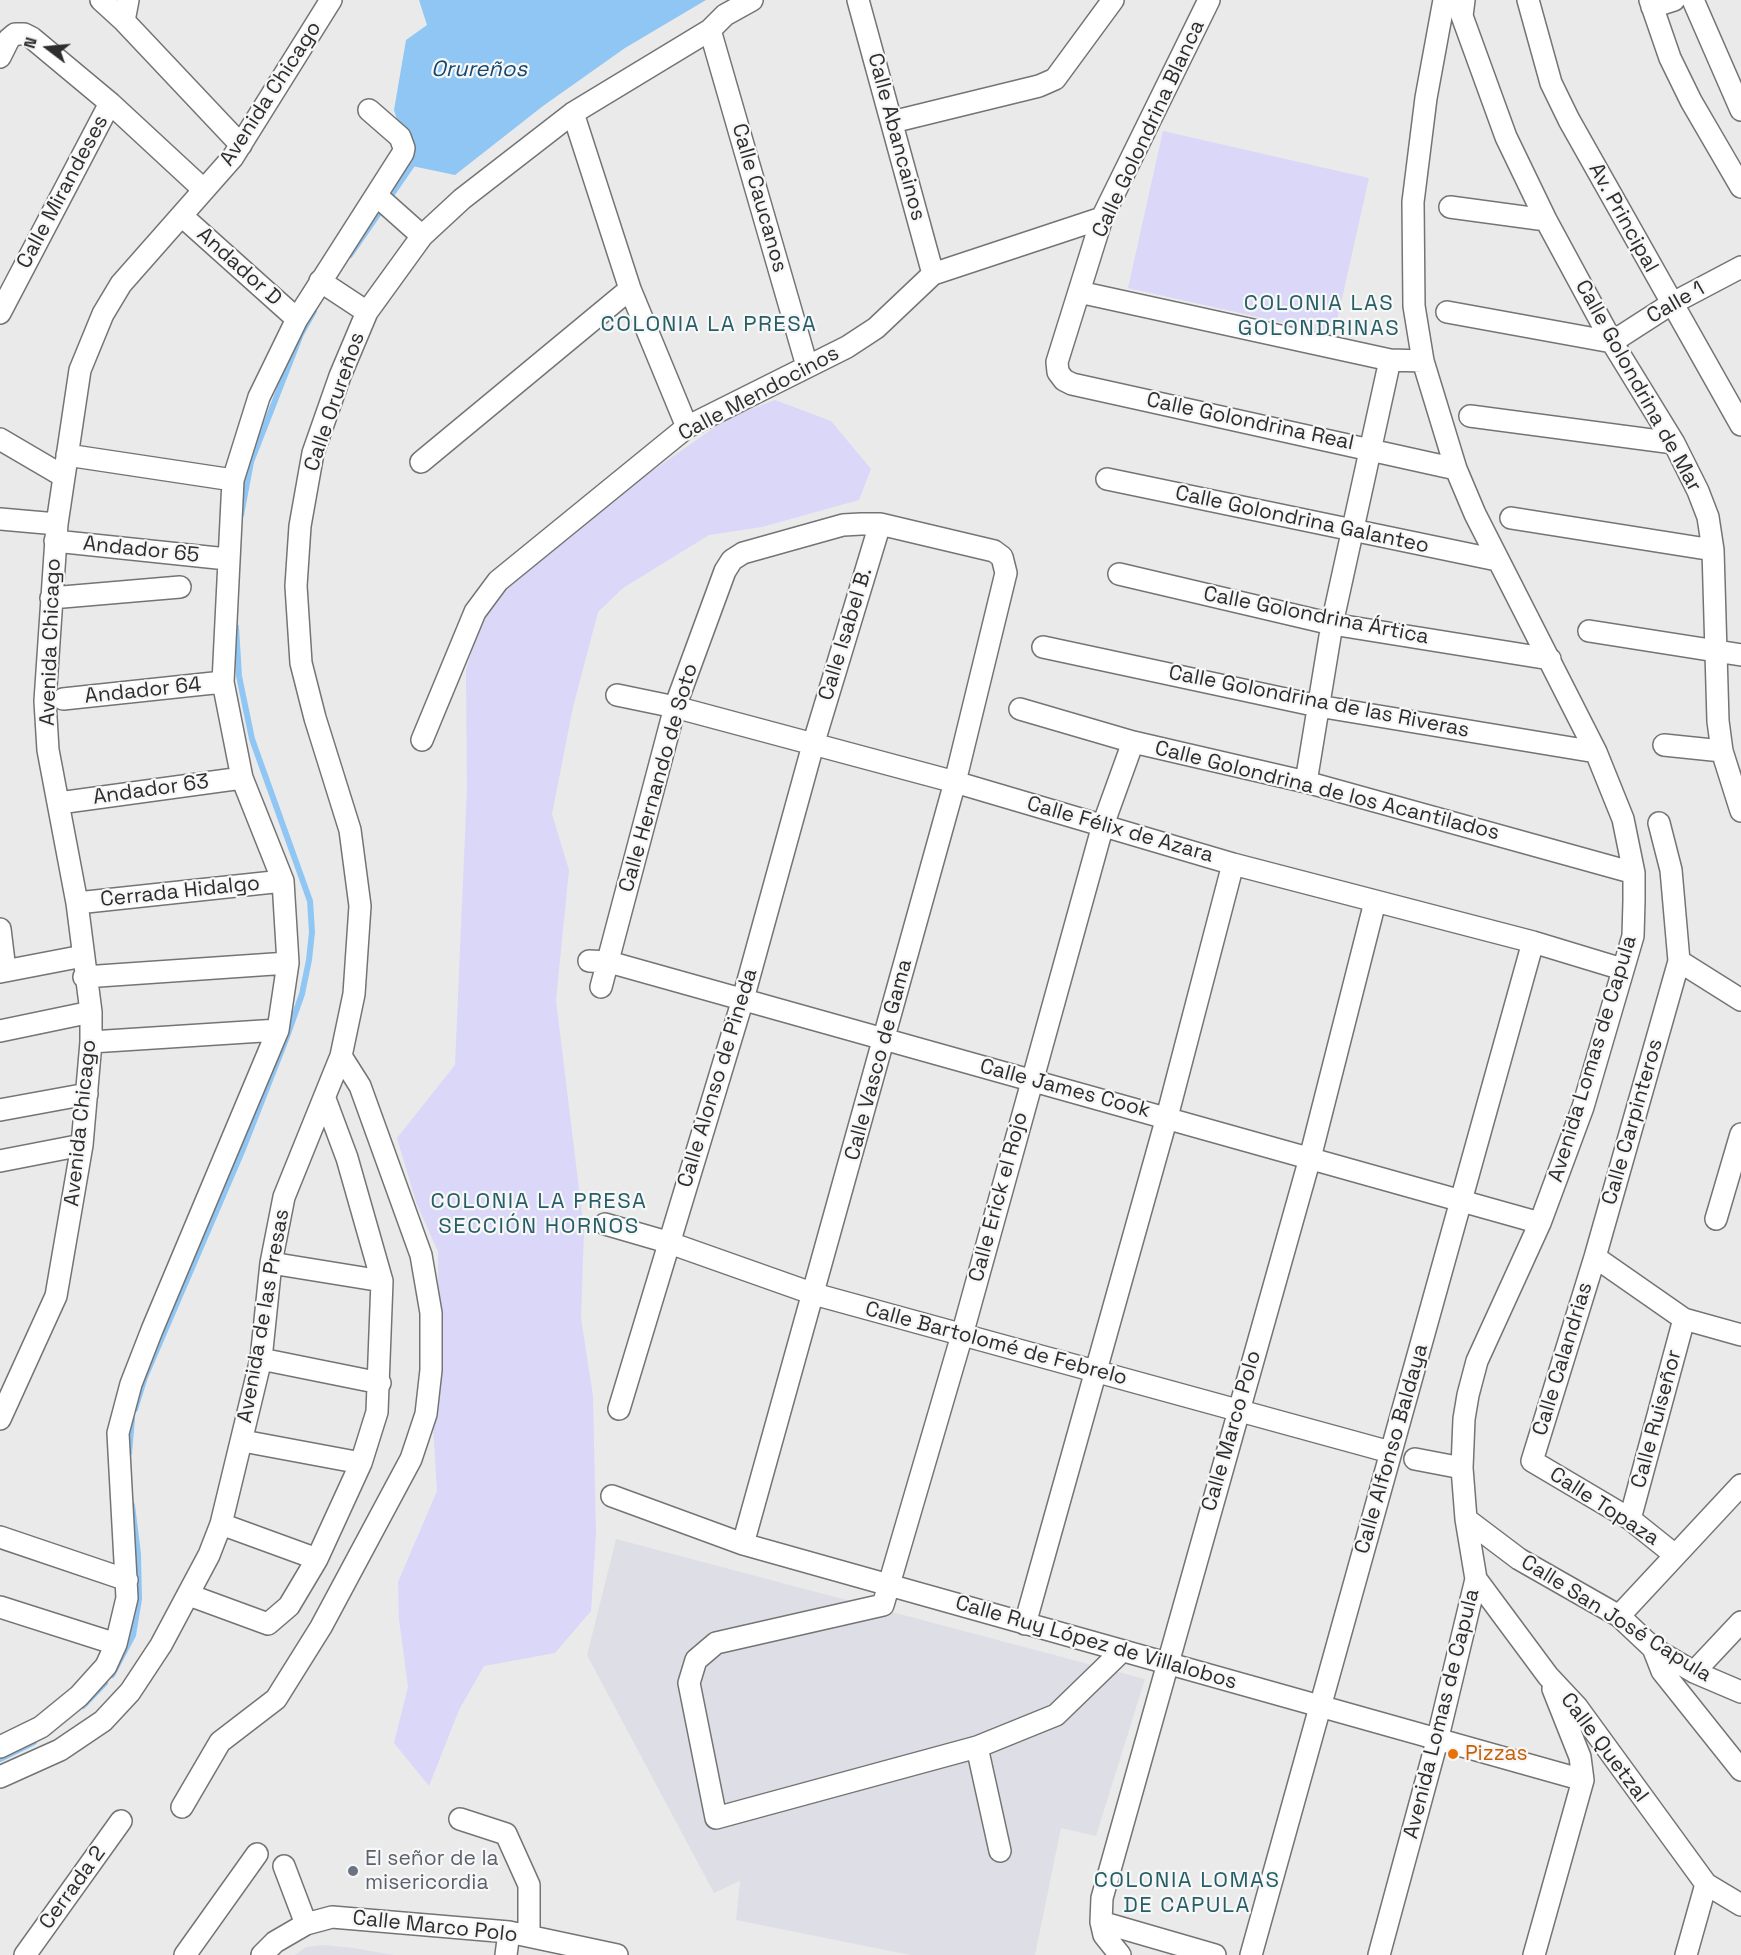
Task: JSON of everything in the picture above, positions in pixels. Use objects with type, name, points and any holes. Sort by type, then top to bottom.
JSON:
[{"type":"street","points":[[101,0],[124,21],[241,145]]},
{"type":"street","points":[[124,21],[128,0]]},
{"type":"street","name":"Avenida Chicago","points":[[0,1419],[56,1296],[82,1145],[91,1042],[91,1012],[84,977],[77,903],[48,750],[45,701],[56,532],[80,370],[103,314],[121,284],[241,145],[331,0]]},
{"type":"street","name":"Calle Orureños","points":[[341,1056],[354,994],[360,906],[350,830],[315,718],[301,663],[296,586],[300,526],[313,453],[340,376],[366,311],[422,235],[462,199],[573,113],[710,30],[725,15],[752,0]]},
{"type":"street","name":"Calle Abancainos","points":[[858,0],[933,274]]},
{"type":"street","points":[[891,123],[1039,86],[1054,79],[1113,0]]},
{"type":"street","name":"Calle Golondrina Blanca","points":[[1057,362],[1102,218],[1209,0]]},
{"type":"street","name":"Avenida Lomas de Capula","points":[[1378,1955],[1437,1741],[1476,1579],[1466,1519],[1462,1468],[1464,1419],[1477,1361],[1540,1223],[1583,1107],[1633,936],[1634,873],[1623,819],[1596,752],[1497,560],[1456,469],[1423,361],[1414,306],[1413,202],[1426,98],[1444,0]]},
{"type":"street","name":"Av. Principal","points":[[1528,0],[1551,83],[1671,304],[1741,425]]},
{"type":"street","points":[[1674,0],[1651,3],[1670,58],[1691,101],[1741,188]]},
{"type":"street","points":[[1693,0],[1736,89],[1741,110]]},
{"type":"street","name":"Calle Golondrina de Mar","points":[[1463,8],[1496,110],[1546,220],[1612,342],[1674,443],[1698,490],[1708,517],[1713,550],[1715,691],[1722,751],[1741,811]]},
{"type":"street","name":"Calle Caucanos","points":[[710,30],[807,366]]},
{"type":"street","points":[[4,48],[15,34],[24,34],[32,38],[110,103],[204,190]]},
{"type":"street","name":"Calle Mirandeses","points":[[0,313],[110,103]]},
{"type":"street","points":[[0,1747],[41,1727],[79,1696],[106,1666],[116,1644],[126,1607],[127,1580],[118,1433],[152,1330],[278,1030],[288,963],[284,881],[242,778],[223,682],[232,480],[259,398],[297,319],[403,153],[400,137],[369,110]]},
{"type":"street","points":[[573,113],[630,289],[687,427]]},
{"type":"street","points":[[376,196],[422,235]]},
{"type":"street","points":[[1450,207],[1546,220]]},
{"type":"street","name":"Andador D","points":[[182,216],[297,319]]},
{"type":"street","name":"Calle Mendocinos","points":[[422,740],[475,612],[498,581],[687,427],[847,347],[876,328],[933,274],[1102,218]]},
{"type":"street","name":"Calle 1","points":[[1612,342],[1671,304],[1741,267]]},
{"type":"street","points":[[321,282],[366,311]]},
{"type":"street","points":[[421,462],[630,289]]},
{"type":"street","points":[[1079,292],[1390,360],[1423,361]]},
{"type":"street","points":[[1447,312],[1612,342]]},
{"type":"street","points":[[1306,782],[1332,624],[1390,360]]},
{"type":"street","name":"Calle Golondrina Real","points":[[1057,362],[1058,372],[1064,380],[1072,384],[1372,448],[1456,469]]},
{"type":"street","points":[[1470,416],[1674,443]]},
{"type":"street","points":[[0,439],[63,476]]},
{"type":"street","points":[[67,455],[232,480]]},
{"type":"street","name":"Calle Golondrina Galanteo","points":[[1107,479],[1497,560]]},
{"type":"street","points":[[1511,518],[1713,550]]},
{"type":"street","name":"Andador 65","points":[[0,519],[56,532],[227,560]]},
{"type":"street","name":"Calle Hernando de Soto","points":[[601,987],[599,962],[675,707],[725,571],[732,560],[743,553],[843,525],[880,524]]},
{"type":"street","name":"Calle Vasco de Gama","points":[[743,1544],[955,782],[1006,573],[1002,557],[994,551],[880,524]]},
{"type":"street","name":"Calle Isabel B.","points":[[813,745],[880,524]]},
{"type":"street","name":"Calle Golondrina Ártica","points":[[1119,574],[1332,624],[1550,659]]},
{"type":"street","points":[[51,598],[180,587]]},
{"type":"street","points":[[1588,630],[1716,653],[1741,655]]},
{"type":"street","name":"Calle Golondrina de las Riveras","points":[[1043,647],[1318,706],[1596,752]]},
{"type":"street","name":"Andador 64","points":[[63,699],[223,682]]},
{"type":"street","name":"Calle Félix de Azara","points":[[617,695],[675,707],[955,782],[1233,864],[1533,942],[1622,969]]},
{"type":"street","name":"Calle Golondrina de los Acantilados","points":[[1020,709],[1133,742],[1306,782],[1634,873]]},
{"type":"street","name":"Calle Erick el Rojo","points":[[890,1586],[962,1335],[1030,1079],[1102,825],[1133,742]]},
{"type":"street","name":"Calle Alonso de Pineda","points":[[619,1409],[667,1242],[743,999],[813,745]]},
{"type":"street","points":[[1664,745],[1722,751]]},
{"type":"street","name":"Andador 63","points":[[59,802],[242,778]]},
{"type":"street","name":"Calle Carpinteros","points":[[1594,1257],[1679,961],[1671,870],[1659,823]]},
{"type":"street","points":[[1025,1624],[1167,1117],[1233,864]]},
{"type":"street","name":"Cerrada Hidalgo","points":[[77,903],[284,881]]},
{"type":"street","name":"Calle Marco Polo","points":[[1101,1922],[1102,1898],[1310,1158],[1375,902]]},
{"type":"street","points":[[0,929],[3,971],[82,956]]},
{"type":"street","name":"Calle Alfonso Baldaya","points":[[1251,1955],[1533,942]]},
{"type":"street","points":[[1679,961],[1741,1000]]},
{"type":"street","name":"Calle James Cook","points":[[599,962],[743,999],[1167,1117],[1462,1203],[1540,1223]]},
{"type":"street","points":[[84,977],[288,963]]},
{"type":"street","points":[[0,1031],[91,1012]]},
{"type":"street","points":[[91,1042],[278,1030]]},
{"type":"street","points":[[182,1807],[220,1742],[276,1699],[321,1627],[411,1459],[426,1414],[431,1370],[431,1313],[421,1255],[360,1086],[341,1056]]},
{"type":"street","name":"Avenida de las Presas","points":[[0,1777],[60,1750],[104,1721],[130,1692],[189,1595],[221,1524],[243,1441],[261,1359],[272,1263],[284,1197],[341,1056]]},
{"type":"street","points":[[0,1110],[87,1094]]},
{"type":"street","points":[[189,1595],[268,1624],[289,1606],[317,1559],[361,1463],[377,1412],[380,1383],[382,1281],[347,1158],[325,1100]]},
{"type":"street","points":[[1716,1219],[1741,1134]]},
{"type":"street","points":[[0,1161],[82,1145]]},
{"type":"street","name":"Calle Bartolomé de Febrelo","points":[[605,1224],[667,1242],[814,1294],[1390,1452]]},
{"type":"street","points":[[1594,1257],[1684,1319],[1741,1335]]},
{"type":"street","name":"Calle Calandrias","points":[[1532,1461],[1594,1257]]},
{"type":"street","points":[[272,1263],[382,1281]]},
{"type":"street","name":"Calle Ruiseñor","points":[[1630,1519],[1684,1319]]},
{"type":"street","points":[[261,1359],[380,1383]]},
{"type":"street","points":[[243,1441],[361,1463]]},
{"type":"street","points":[[1415,1459],[1462,1468]]},
{"type":"street","name":"Calle Topaza","points":[[1532,1461],[1630,1519],[1675,1555]]},
{"type":"street","points":[[1619,1616],[1741,1485]]},
{"type":"street","name":"Calle Ruy López de Villalobos","points":[[612,1496],[743,1544],[1321,1706],[1437,1741],[1583,1780]]},
{"type":"street","name":"Calle San José Capula","points":[[1466,1519],[1519,1559],[1619,1616],[1653,1648],[1694,1672],[1741,1692]]},
{"type":"street","points":[[221,1524],[317,1559]]},
{"type":"street","points":[[0,1537],[127,1580]]},
{"type":"street","name":"Calle Quetzal","points":[[1476,1579],[1548,1676],[1577,1707],[1706,1884],[1741,1905]]},
{"type":"street","points":[[890,1586],[883,1605],[716,1643],[696,1660],[689,1683],[716,1818],[977,1747],[1056,1715],[1122,1651]]},
{"type":"street","points":[[0,1607],[116,1644]]},
{"type":"street","points":[[1694,1672],[1741,1622]]},
{"type":"street","points":[[1653,1648],[1662,1671],[1741,1770]]},
{"type":"street","points":[[1534,1955],[1583,1780],[1580,1757],[1548,1676]]},
{"type":"street","points":[[977,1747],[1000,1851]]},
{"type":"street","points":[[460,1819],[506,1834],[529,1885],[519,1934],[506,1955]]},
{"type":"street","name":"Cerrada 2","points":[[25,1955],[121,1821]]},
{"type":"street","points":[[185,1955],[257,1854]]},
{"type":"street","points":[[284,1866],[306,1924]]},
{"type":"street","points":[[1686,1955],[1706,1884]]},
{"type":"street","name":"Calle Marco Polo","points":[[262,1955],[275,1942],[306,1924],[332,1917],[366,1918],[519,1934],[617,1955]]},
{"type":"street","points":[[1120,1955],[1104,1935],[1101,1922],[1215,1955]]},
{"type":"shaded area","points":[[1163,131],[1369,178],[1334,334],[1128,288]]},
{"type":"shaded area","points":[[775,400],[831,421],[871,469],[859,500],[762,527],[709,535],[623,588],[598,612],[573,707],[552,814],[569,870],[556,1000],[584,1230],[581,1318],[593,1396],[596,1534],[591,1611],[555,1653],[484,1666],[459,1710],[429,1786],[394,1743],[408,1687],[399,1619],[398,1582],[437,1491],[433,1425],[438,1343],[438,1252],[416,1202],[397,1138],[455,1065],[467,788],[466,670],[486,606],[572,527],[728,418]]},
{"type":"shaded area","points":[[616,1539],[1145,1679],[1096,1836],[1061,1828],[1035,1955],[910,1955],[736,1920],[740,1881],[714,1893],[587,1655]]},
{"type":"shaded area","points":[[325,1945],[394,1955],[295,1955],[306,1947]]},
{"type":"water","name":"Orureños","points":[[419,0],[706,0],[625,48],[543,106],[455,175],[412,166],[394,110],[406,40],[427,25]]},
{"type":"waterway","points":[[350,255],[416,159]]},
{"type":"waterway","points":[[241,515],[251,462],[301,334],[314,311]]},
{"type":"waterway","points":[[135,1409],[145,1377],[243,1149],[285,1042],[302,994],[309,960],[312,932],[310,901],[252,739],[239,676],[236,627]]},
{"type":"waterway","points":[[129,1453],[132,1419]]},
{"type":"waterway","points":[[112,1675],[133,1635],[139,1599],[138,1554],[132,1505]]},
{"type":"waterway","points":[[83,1706],[105,1683]]},
{"type":"waterway","points":[[0,1759],[34,1742]]},
{"type":"place","name":"Pizzas","points":[[1453,1754]]},
{"type":"place","name":"El señor de la misericordia","points":[[353,1871]]},
{"type":"district","name":"COLONIA LAS GOLONDRINAS","points":[[1319,316]]},
{"type":"district","name":"COLONIA LA PRESA","points":[[709,325]]},
{"type":"district","name":"COLONIA LA PRESA SECCIÓN HORNOS","points":[[539,1214]]},
{"type":"district","name":"COLONIA LOMAS DE CAPULA","points":[[1187,1894]]}]
